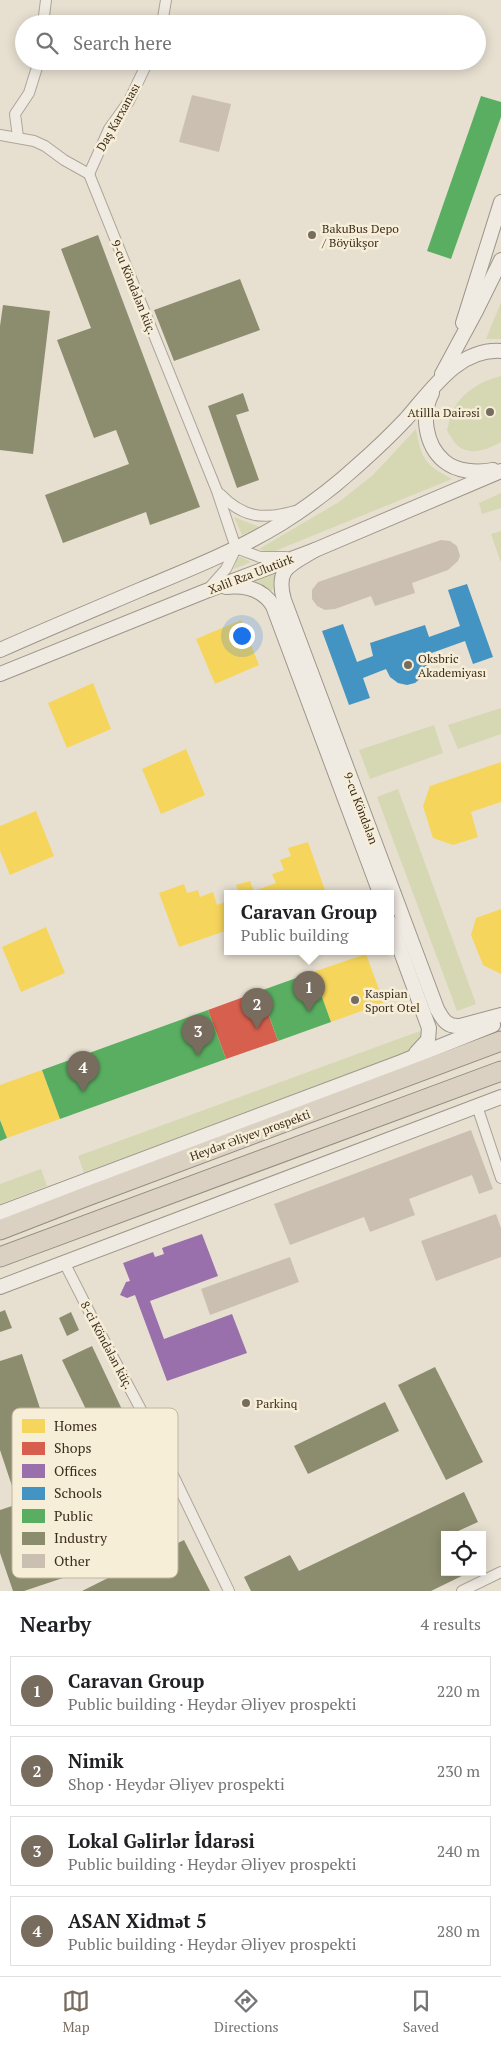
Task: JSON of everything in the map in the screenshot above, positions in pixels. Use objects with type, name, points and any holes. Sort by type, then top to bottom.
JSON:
[{"type":"highway","name":"Heydər Əliyev prospekti","points":[[0,1230],[501,1041]]},
{"type":"highway","points":[[0,1257],[501,1072]]},
{"type":"main road","points":[[455,347],[501,202]]},
{"type":"main road","points":[[501,260],[428,400],[425,416],[426,428],[435,452],[444,462],[467,471],[501,470]]},
{"type":"main road","points":[[0,650],[187,571],[236,548],[282,523],[304,509],[357,466],[384,441],[454,367],[467,359],[483,353],[501,351]]},
{"type":"main road","name":"Xəlil Rza Ulutürk","points":[[0,674],[206,591],[315,550],[501,470]]},
{"type":"main road","name":"9-cu Köndələn","points":[[315,550],[292,564],[282,574],[281,588],[392,890]]},
{"type":"main road","name":"9-cu Köndələn","points":[[206,591],[225,587],[245,587],[265,595],[273,606],[379,890]]},
{"type":"main road","name":"9-cu Köndələn","points":[[394,894],[437,1009],[447,1024],[460,1026],[501,1014]]},
{"type":"main road","points":[[394,933],[429,1028],[428,1040],[425,1046],[401,1062]]},
{"type":"main road","points":[[0,1213],[401,1062],[501,1022]]},
{"type":"main road","points":[[0,1287],[501,1097]]},
{"type":"street","points":[[44,15],[46,0]]},
{"type":"street","points":[[164,15],[166,0]]},
{"type":"street","points":[[18,137],[15,114],[29,93],[36,70]]},
{"type":"street","name":"Daş Karxanası","points":[[89,174],[109,129],[129,101],[144,70]]},
{"type":"street","points":[[0,135],[34,141],[89,174]]},
{"type":"street","name":"9-cu Köndələn küç.","points":[[89,174],[218,491],[236,548]]},
{"type":"street","points":[[218,491],[230,504],[241,511],[258,516],[275,516],[304,509]]},
{"type":"street","points":[[228,524],[230,511],[241,511]]},
{"type":"street","points":[[206,591],[221,576],[236,548],[268,559],[315,550]]},
{"type":"street","points":[[477,1106],[501,1178]]},
{"type":"street","name":"8-ci Köndələn küç.","points":[[64,1262],[140,1408]]},
{"type":"street","name":"8-ci Köndələn küç.","points":[[178,1485],[229,1591]]},
{"type":"street","points":[[462,1591],[501,1572]]},
{"type":"green space","points":[[501,302],[501,339],[486,339]]},
{"type":"green space","points":[[501,376],[501,442],[481,450],[474,451],[461,448],[447,430],[456,406],[461,398],[475,387]]},
{"type":"green space","points":[[416,429],[420,448],[426,460],[435,469],[452,479],[270,553],[259,549],[339,502],[373,475]]},
{"type":"green space","points":[[501,493],[501,508],[482,514],[479,503]]},
{"type":"green space","points":[[234,517],[260,527],[242,535]]},
{"type":"green space","points":[[501,531],[501,563],[491,534]]},
{"type":"green space","points":[[241,557],[251,562],[234,569],[237,558]]},
{"type":"green space","points":[[277,571],[272,591],[252,581]]},
{"type":"green space","points":[[501,708],[501,734],[458,749],[448,725]]},
{"type":"green space","points":[[434,725],[443,753],[370,779],[359,750]]},
{"type":"green space","points":[[398,789],[476,1004],[457,1011],[377,797]]},
{"type":"green space","points":[[420,1031],[422,1037],[411,1050],[84,1173],[78,1156]]},
{"type":"green space","points":[[41,1169],[47,1186],[0,1204],[0,1184]]},
{"type":"building: Homes","points":[[241,620],[259,665],[215,684],[196,639]]},
{"type":"building: Homes","points":[[93,683],[111,729],[67,748],[48,703]]},
{"type":"building: Homes","points":[[186,749],[205,795],[161,814],[142,769]]},
{"type":"building: Homes","points":[[501,762],[501,802],[471,812],[478,837],[453,845],[433,838],[423,806],[430,786]]},
{"type":"building: Homes","points":[[36,811],[54,856],[10,875],[0,851],[0,826]]},
{"type":"building: Homes","points":[[308,842],[325,890],[257,890],[276,883],[272,874],[284,870],[280,860],[291,856],[288,848]]},
{"type":"building: Homes","points":[[250,881],[254,890],[238,890],[236,885]]},
{"type":"building: Homes","points":[[184,884],[187,893],[198,890],[200,897],[213,892],[217,905],[224,902],[224,931],[179,947],[159,893]]},
{"type":"building: Homes","points":[[501,909],[501,974],[483,965],[471,935],[476,918]]},
{"type":"building: Homes","points":[[46,927],[65,973],[21,992],[2,947]]},
{"type":"building: Homes","points":[[366,955],[384,1003],[331,1022],[313,972]]},
{"type":"building: Homes","points":[[42,1070],[60,1119],[7,1138],[0,1119],[0,1085]]},
{"type":"building: Shops","points":[[260,991],[278,1041],[226,1059],[208,1010]]},
{"type":"building: Offices","points":[[202,1234],[218,1276],[150,1301],[164,1339],[232,1314],[247,1353],[167,1381],[135,1295],[127,1298],[120,1295],[126,1282],[130,1281],[123,1263],[153,1252],[155,1257],[164,1254],[162,1248]]},
{"type":"building: Schools","points":[[467,584],[493,657],[473,664],[465,641],[426,655],[427,670],[415,683],[407,685],[398,683],[390,677],[386,669],[363,678],[370,698],[349,705],[322,631],[343,624],[357,662],[373,656],[370,643],[425,625],[429,637],[460,626],[448,590]]},
{"type":"building: Public","points":[[481,96],[501,102],[501,117],[451,259],[427,251]]},
{"type":"building: Public","points":[[313,972],[331,1022],[278,1041],[260,991]]},
{"type":"building: Public","points":[[208,1010],[226,1059],[60,1119],[42,1070]]},
{"type":"building: Public","points":[[0,1120],[7,1138],[0,1141]]},
{"type":"building: Industry","points":[[98,235],[200,507],[150,525],[146,512],[63,543],[45,495],[129,464],[116,430],[94,438],[57,340],[91,328],[61,249]]},
{"type":"building: Industry","points":[[240,279],[260,330],[174,361],[154,310]]},
{"type":"building: Industry","points":[[3,305],[50,311],[33,454],[0,450],[0,326]]},
{"type":"building: Industry","points":[[243,393],[249,411],[236,415],[259,480],[237,488],[208,406]]},
{"type":"building: Industry","points":[[5,1310],[12,1328],[0,1332],[0,1312]]},
{"type":"building: Industry","points":[[71,1312],[79,1330],[67,1336],[59,1318]]},
{"type":"building: Industry","points":[[92,1346],[121,1408],[85,1408],[62,1360]]},
{"type":"building: Industry","points":[[22,1354],[40,1408],[12,1408],[12,1486],[0,1450],[0,1361]]},
{"type":"building: Industry","points":[[435,1367],[483,1462],[446,1480],[398,1385]]},
{"type":"building: Industry","points":[[385,1402],[399,1431],[308,1474],[294,1446]]},
{"type":"building: Industry","points":[[464,1492],[478,1522],[458,1531],[441,1531],[441,1576],[462,1576],[431,1591],[251,1591],[244,1577],[290,1555],[299,1571]]},
{"type":"building: Industry","points":[[12,1506],[12,1578],[63,1578],[24,1591],[13,1591],[0,1553],[0,1510]]},
{"type":"building: Industry","points":[[184,1540],[210,1591],[82,1591],[108,1578],[178,1578],[178,1543]]},
{"type":"building: Other","points":[[192,95],[231,104],[219,152],[179,142]]},
{"type":"building: Other","points":[[441,540],[450,541],[457,546],[460,556],[458,561],[448,570],[412,583],[415,593],[375,606],[371,596],[335,609],[325,610],[317,606],[312,599],[312,590],[318,582]]},
{"type":"building: Other","points":[[471,1130],[493,1189],[479,1194],[472,1175],[409,1199],[415,1215],[370,1232],[364,1217],[290,1245],[274,1204]]},
{"type":"building: Other","points":[[496,1214],[501,1228],[501,1257],[436,1281],[421,1241]]},
{"type":"building: Other","points":[[290,1257],[299,1282],[210,1315],[201,1289]]},
{"type":"place","name":"BakuBus Depo / Böyükşor","points":[[312,235]]},
{"type":"place","name":"Atillla Dairəsi","points":[[490,412]]},
{"type":"place","name":"Oksbric Akademiyası","points":[[408,665]]},
{"type":"place","name":"Kaspian Sport Otel","points":[[355,1000]]},
{"type":"place","name":"Caravan Group","points":[[309,1012]]},
{"type":"place","name":"Nimik","points":[[257,1029]]},
{"type":"place","name":"Lokal Gəlirlər İdarəsi","points":[[198,1056]]},
{"type":"place","name":"ASAN Xidmət 5","points":[[83,1092]]},
{"type":"place","name":"Parkinq","points":[[246,1403]]}]
